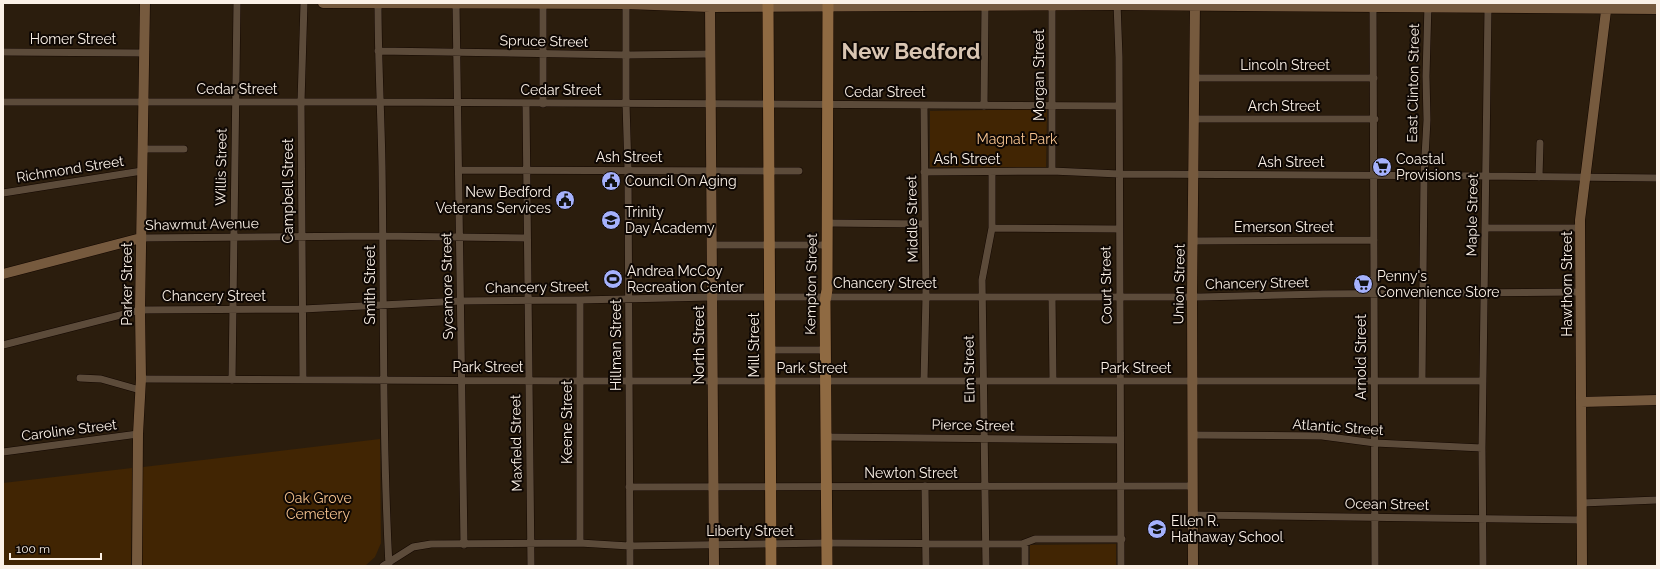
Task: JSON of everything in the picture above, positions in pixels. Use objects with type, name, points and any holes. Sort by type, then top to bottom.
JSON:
[{"type":"main road","name":"Parker Street","points":[[137,566],[138,434],[141,379],[140,310],[142,102],[145,3]]},
{"type":"main road","points":[[323,3],[710,5],[1428,5],[1606,6],[1657,9]]},
{"type":"main road","name":"Mill Street","points":[[768,4],[771,566]]},
{"type":"main road","name":"Union Street","points":[[1193,566],[1192,297],[1195,4]]},
{"type":"main road","name":"North Street","points":[[710,5],[714,566]]},
{"type":"main road","name":"Kempton Street","points":[[827,566],[825,350],[828,5]]},
{"type":"main road","name":"Hawthorn Street","points":[[1582,566],[1580,228],[1606,6]]},
{"type":"main road","name":"Shawmut Avenue","points":[[3,274],[141,238]]},
{"type":"main road","points":[[1581,402],[1657,400]]},
{"type":"street","name":"Willis Street","points":[[232,380],[237,3]]},
{"type":"street","name":"Campbell Street","points":[[303,379],[301,102],[304,3]]},
{"type":"street","name":"Smith Street","points":[[378,3],[379,102],[382,165],[386,565]]},
{"type":"street","name":"Sycamore Street","points":[[456,3],[464,545]]},
{"type":"street","points":[[543,4],[543,104]]},
{"type":"street","name":"Hillman Street","points":[[626,4],[630,566]]},
{"type":"street","points":[[984,106],[985,4]]},
{"type":"street","name":"Morgan Street","points":[[1052,4],[1052,172]]},
{"type":"street","name":"Court Street","points":[[1117,4],[1119,106],[1121,566]]},
{"type":"street","name":"Arnold Street","points":[[1373,5],[1375,566]]},
{"type":"street","name":"East Clinton Street","points":[[1422,380],[1422,293],[1424,175],[1427,120],[1428,5]]},
{"type":"street","name":"Maple Street","points":[[1483,566],[1482,448],[1486,176],[1484,6]]},
{"type":"street","name":"Spruce Street","points":[[378,51],[627,55],[710,54]]},
{"type":"street","name":"Homer Street","points":[[3,52],[143,53]]},
{"type":"street","name":"Lincoln Street","points":[[1195,78],[1374,78]]},
{"type":"street","name":"Cedar Street","points":[[3,102],[379,102],[526,104],[1119,106]]},
{"type":"street","name":"Maxfield Street","points":[[526,104],[531,566]]},
{"type":"street","name":"Middle Street","points":[[924,105],[926,296],[924,381]]},
{"type":"street","name":"Arch Street","points":[[1194,119],[1374,119]]},
{"type":"street","points":[[1538,177],[1540,143]]},
{"type":"street","points":[[142,149],[184,149]]},
{"type":"street","name":"Ash Street","points":[[459,170],[799,171]]},
{"type":"street","name":"Richmond Street","points":[[3,193],[142,171]]},
{"type":"street","name":"Ash Street","points":[[924,172],[1657,178]]},
{"type":"street","name":"Elm Street","points":[[986,566],[982,297],[983,270],[992,228],[992,172]]},
{"type":"street","points":[[827,223],[925,224]]},
{"type":"street","points":[[992,228],[1119,229]]},
{"type":"street","points":[[1485,228],[1580,228]]},
{"type":"street","points":[[382,236],[527,238]]},
{"type":"street","name":"Shawmut Avenue","points":[[141,238],[382,236]]},
{"type":"street","name":"Emerson Street","points":[[1193,240],[1374,240]]},
{"type":"street","points":[[712,245],[827,245]]},
{"type":"street","name":"Chancery Street","points":[[3,345],[140,310],[303,309],[461,301],[769,296],[1192,297],[1484,292],[1580,292]]},
{"type":"street","points":[[1052,297],[1052,381]]},
{"type":"street","name":"Keene Street","points":[[580,300],[580,544]]},
{"type":"street","points":[[770,350],[825,350]]},
{"type":"street","points":[[80,378],[101,379],[140,390]]},
{"type":"street","name":"Park Street","points":[[141,379],[580,381],[1483,381]]},
{"type":"street","name":"Caroline Street","points":[[3,452],[138,434]]},
{"type":"street","name":"Atlantic Street","points":[[1192,435],[1322,436],[1375,443],[1482,448]]},
{"type":"street","name":"Pierce Street","points":[[826,437],[1120,440]]},
{"type":"street","points":[[925,486],[926,566]]},
{"type":"street","name":"Newton Street","points":[[629,487],[1193,486]]},
{"type":"street","points":[[1582,503],[1657,500]]},
{"type":"street","name":"Ocean Street","points":[[1193,515],[1582,520]]},
{"type":"street","name":"Liberty Street","points":[[386,565],[409,549],[430,544],[580,544],[629,546],[771,543],[1025,544],[1034,539],[1122,539]]},
{"type":"street","points":[[1025,544],[1025,566]]},
{"type":"green space","name":"Magnat Park","points":[[1047,109],[1046,168],[930,167],[930,111]]},
{"type":"green space","name":"Oak Grove Cemetery","points":[[380,439],[381,543],[375,557],[365,566],[142,566],[143,467]]},
{"type":"green space","points":[[132,468],[131,566],[3,566],[3,483]]},
{"type":"green space","points":[[1116,544],[1116,566],[1030,566],[1030,545]]},
{"type":"place","name":"Coastal Provisions","points":[[1382,167]]},
{"type":"place","name":"Council On Aging","points":[[611,181]]},
{"type":"place","name":"New Bedford Veterans Services","points":[[565,200]]},
{"type":"place","name":"Trinity Day Academy","points":[[611,220]]},
{"type":"place","name":"Andrea McCoy Recreation Center","points":[[613,279]]},
{"type":"place","name":"Penny's Convenience Store","points":[[1363,284]]},
{"type":"place","name":"Ellen R. Hathaway School","points":[[1157,529]]},
{"type":"district","name":"New Bedford","points":[[911,51]]}]
